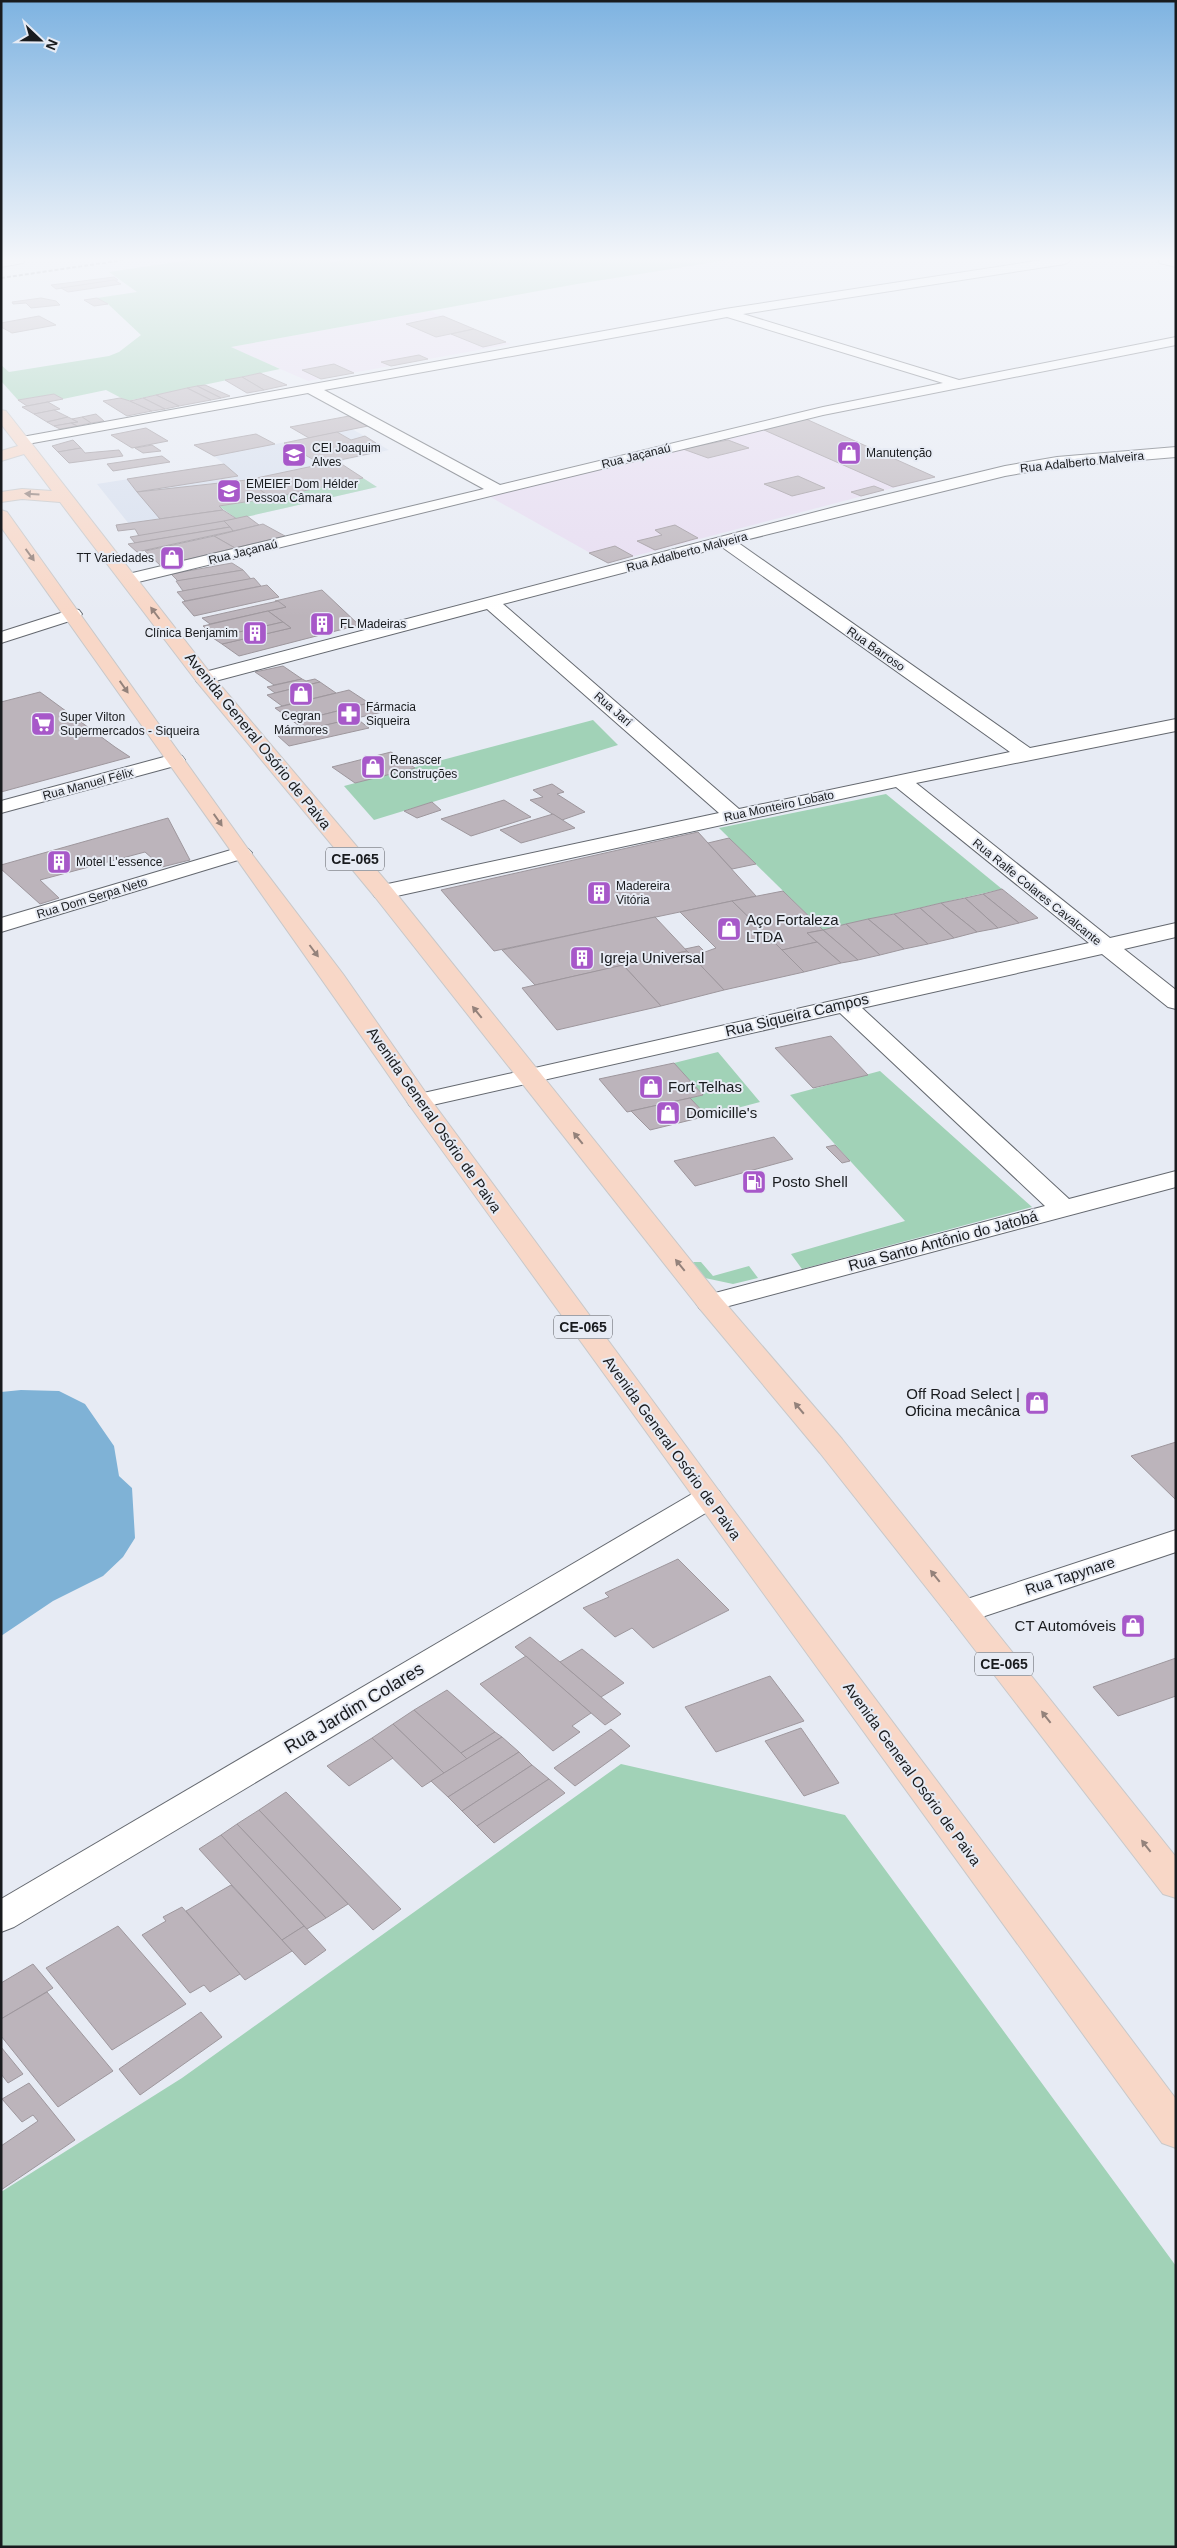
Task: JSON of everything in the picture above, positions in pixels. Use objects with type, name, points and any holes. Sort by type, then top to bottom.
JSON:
[{"type":"main road","name":"Avenida General Osório de Paiva","points":[[1,414],[63,497],[130,579],[204,678],[383,892],[435,960],[710,1303],[831,1446],[964,1612],[1176,1884]]},
{"type":"main road","points":[[1,456],[20,451],[24,444]]},
{"type":"main road","points":[[1,497],[22,494],[63,497]]},
{"type":"main road","name":"Avenida General Osório de Paiva","points":[[1,515],[241,853],[335,979],[418,1101],[708,1498],[1176,2131]]},
{"type":"street","points":[[24,444],[359,379]]},
{"type":"street","points":[[941,379],[958,384]]},
{"type":"street","name":"Rua Jaçanaú","points":[[130,579],[823,411],[983,379]]},
{"type":"street","points":[[309,388],[498,490]]},
{"type":"street","name":"Rua Adalberto Malveira","points":[[204,678],[726,542],[841,510],[1005,471],[1057,462],[1176,452]]},
{"type":"street","name":"Rua Barroso","points":[[726,542],[1026,755]]},
{"type":"street","name":"Rua Jarí","points":[[491,603],[734,815]]},
{"type":"street","points":[[1,638],[73,614]]},
{"type":"street","name":"Rua Monteiro Lobato","points":[[383,892],[900,780],[1176,725]]},
{"type":"street","name":"Rua Manuel Félix","points":[[1,807],[175,760]]},
{"type":"street","name":"Rua Ralfe Colares Cavalcante","points":[[900,780],[1103,946],[1176,1002]]},
{"type":"street","name":"Rua Dom Serpa Neto","points":[[1,925],[241,853]]},
{"type":"street","name":"Rua Siqueira Campos","points":[[418,1101],[1176,930]]},
{"type":"street","points":[[844,1004],[1064,1209]]},
{"type":"street","name":"Rua Santo Antônio do Jatobá","points":[[710,1303],[1176,1179]]},
{"type":"street","name":"Rua Jardim Colares","points":[[1,1917],[708,1498]]},
{"type":"street","name":"Rua Tapynare","points":[[964,1612],[1176,1541]]},
{"type":"shaded area","points":[[303,379],[319,379],[308,381]]},
{"type":"shaded area","points":[[806,419],[935,477],[608,563],[487,495]]},
{"type":"shaded area","points":[[352,429],[389,450],[337,462],[377,487],[237,519],[223,510],[129,524],[97,484],[224,464],[214,456]]},
{"type":"green space","points":[[1,379],[233,379],[127,401],[106,390],[63,399],[54,394],[18,400]]},
{"type":"green space","points":[[363,478],[377,487],[237,519],[219,506],[271,498]]},
{"type":"green space","points":[[593,720],[618,745],[374,820],[344,786]]},
{"type":"green space","points":[[886,794],[1002,889],[823,930],[719,828]]},
{"type":"green space","points":[[718,1052],[760,1102],[707,1116],[690,1098],[703,1095],[674,1063]]},
{"type":"green space","points":[[880,1071],[1032,1207],[802,1269],[791,1254],[905,1221],[790,1095]]},
{"type":"green space","points":[[693,1262],[701,1262],[713,1276],[749,1266],[758,1278],[733,1284],[705,1278]]},
{"type":"green space","points":[[621,1764],[845,1815],[1176,2266],[1176,2547],[1,2547],[1,2192],[182,2078]]},
{"type":"water","points":[[21,1390],[59,1391],[85,1404],[114,1446],[119,1476],[132,1488],[135,1538],[123,1557],[103,1576],[53,1601],[1,1636],[1,1392]]},
{"type":"building","points":[[245,379],[273,379],[287,385],[264,390]]},
{"type":"building","points":[[245,379],[264,390],[247,393],[225,380]]},
{"type":"building","points":[[205,385],[230,396],[221,398],[197,386]]},
{"type":"building","points":[[197,386],[221,398],[211,400],[187,388]]},
{"type":"building","points":[[187,388],[211,400],[179,406],[156,395]]},
{"type":"building","points":[[54,394],[63,399],[27,406],[18,400]]},
{"type":"building","points":[[156,395],[179,406],[165,409],[143,398]]},
{"type":"building","points":[[120,398],[152,411],[127,416],[103,401]]},
{"type":"building","points":[[143,398],[165,409],[152,411],[130,401]]},
{"type":"building","points":[[48,402],[60,409],[34,414],[22,407]]},
{"type":"building","points":[[54,410],[68,417],[47,422],[34,414]]},
{"type":"building","points":[[96,414],[104,421],[91,423],[82,417]]},
{"type":"building","points":[[349,416],[368,426],[309,438],[290,427]]},
{"type":"building","points":[[68,417],[78,422],[54,426],[47,422]]},
{"type":"building","points":[[82,417],[91,423],[77,426],[71,423],[78,422],[72,419]]},
{"type":"building","name":"Manutenção","points":[[806,419],[935,477],[893,487],[764,430]]},
{"type":"building","points":[[71,423],[77,426],[60,429],[54,426]]},
{"type":"building","points":[[146,428],[168,441],[132,448],[111,435]]},
{"type":"building","points":[[337,432],[351,440],[365,436],[376,443],[362,446],[373,453],[321,464],[284,443]]},
{"type":"building","points":[[256,434],[275,444],[214,456],[194,445]]},
{"type":"building","points":[[73,440],[81,448],[58,452],[52,446]]},
{"type":"building","points":[[728,440],[749,448],[708,458],[683,449]]},
{"type":"building","points":[[152,445],[161,451],[143,453],[135,448]]},
{"type":"building","points":[[81,448],[85,453],[119,450],[123,456],[69,463],[58,452]]},
{"type":"building","points":[[162,456],[170,462],[113,471],[107,464]]},
{"type":"building","points":[[337,461],[363,478],[271,498],[247,480]]},
{"type":"building","points":[[224,464],[238,476],[137,492],[127,479]]},
{"type":"building","points":[[798,476],[825,488],[792,496],[764,484]]},
{"type":"building","points":[[247,480],[271,498],[219,506],[223,510],[160,519],[137,492]]},
{"type":"building","points":[[874,486],[884,490],[861,496],[851,492]]},
{"type":"building","points":[[223,510],[237,519],[139,536],[135,529],[118,531],[116,525]]},
{"type":"building","points":[[247,516],[259,525],[233,531],[224,521]]},
{"type":"building","points":[[224,521],[230,527],[135,543],[130,537]]},
{"type":"building","points":[[263,524],[285,536],[235,548],[214,536]]},
{"type":"building","points":[[675,525],[698,538],[655,550],[637,541],[662,535],[655,530]]},
{"type":"building","points":[[230,527],[233,531],[137,552],[128,544]]},
{"type":"building","name":"TT Variedades","points":[[214,536],[235,548],[161,566],[145,551]]},
{"type":"building","points":[[615,546],[633,556],[608,563],[589,553]]},
{"type":"building","points":[[232,563],[243,570],[178,581],[171,574]]},
{"type":"building","points":[[243,570],[251,579],[183,591],[176,581]]},
{"type":"building","points":[[254,578],[261,586],[185,601],[177,592]]},
{"type":"building","points":[[267,585],[279,597],[194,616],[182,602]]},
{"type":"building","name":"FL Madeiras","points":[[322,590],[359,625],[239,656],[222,644],[291,628],[268,611],[286,607],[275,601]]},
{"type":"building","points":[[278,601],[286,607],[210,624],[202,618]]},
{"type":"building","points":[[268,611],[283,622],[217,637],[203,626]]},
{"type":"building","name":"Clínica Benjamim","points":[[283,622],[291,628],[222,644],[213,638]]},
{"type":"building","points":[[283,666],[302,679],[274,685],[255,672]]},
{"type":"building","points":[[302,679],[306,681],[315,679],[320,682],[275,693],[267,687]]},
{"type":"building","name":"Cegran Mármores","points":[[320,682],[336,693],[282,706],[267,695]]},
{"type":"building","points":[[349,690],[369,703],[294,722],[275,708]]},
{"type":"building","name":"Super Vilton Supermercados - Siqueira","points":[[40,692],[130,757],[1,792],[1,702]]},
{"type":"building","name":"Fármacia Siqueira","points":[[377,701],[391,710],[305,730],[294,722]]},
{"type":"building","points":[[356,718],[369,728],[289,746],[278,736]]},
{"type":"building","name":"Renascer Construções","points":[[391,752],[415,768],[355,783],[332,767]]},
{"type":"building","points":[[552,784],[564,792],[557,794],[585,812],[562,820],[530,800],[543,797],[533,790]]},
{"type":"building","points":[[504,800],[531,817],[471,836],[441,819]]},
{"type":"building","points":[[432,802],[441,810],[417,818],[404,811]]},
{"type":"building","points":[[553,814],[575,828],[521,843],[500,830]]},
{"type":"building","name":"Motel L'essence","points":[[168,818],[190,860],[162,867],[145,852],[40,880],[59,898],[40,904],[1,869],[1,865]]},
{"type":"building","name":"Madereira Vitória","points":[[698,832],[756,896],[494,951],[441,890]]},
{"type":"building","points":[[729,838],[756,864],[732,869],[708,843]]},
{"type":"building","points":[[1002,889],[1038,918],[1019,923],[983,894]]},
{"type":"building","points":[[783,891],[823,930],[807,933],[817,942],[782,950],[732,901]]},
{"type":"building","points":[[983,894],[1019,923],[998,928],[965,898]]},
{"type":"building","points":[[965,898],[998,928],[977,932],[941,903]]},
{"type":"building","name":"Aço Fortaleza LTDA","points":[[732,901],[804,972],[724,990],[685,949],[699,946],[705,952],[716,948],[680,912]]},
{"type":"building","points":[[941,903],[977,932],[954,938],[920,908]]},
{"type":"building","points":[[920,908],[954,938],[928,944],[894,914]]},
{"type":"building","points":[[894,914],[928,944],[904,949],[868,919]]},
{"type":"building","name":"Igreja Universal","points":[[655,917],[687,951],[535,985],[502,950]]},
{"type":"building","points":[[868,919],[904,949],[880,955],[846,924]]},
{"type":"building","points":[[846,924],[880,955],[858,960],[823,930]]},
{"type":"building","points":[[823,930],[858,960],[841,963],[807,933]]},
{"type":"building","points":[[817,942],[841,963],[804,972],[782,950]]},
{"type":"building","points":[[687,951],[724,990],[661,1006],[623,965]]},
{"type":"building","points":[[623,965],[661,1006],[557,1030],[522,988]]},
{"type":"building","points":[[831,1036],[868,1075],[813,1088],[775,1048]]},
{"type":"building","name":"Fort Telhas","points":[[674,1063],[703,1095],[627,1112],[599,1079]]},
{"type":"building","name":"Domicille's","points":[[690,1098],[707,1116],[650,1130],[631,1111]]},
{"type":"building","points":[[774,1137],[793,1159],[695,1186],[674,1161]]},
{"type":"building","points":[[835,1145],[850,1161],[842,1163],[826,1147]]},
{"type":"building","points":[[1176,1442],[1176,1500],[1131,1456]]},
{"type":"building","points":[[678,1559],[729,1610],[653,1648],[632,1628],[615,1637],[583,1608],[609,1597],[605,1593]]},
{"type":"building","points":[[530,1637],[621,1714],[605,1725],[515,1647]]},
{"type":"building","points":[[582,1649],[624,1683],[601,1697],[560,1662]]},
{"type":"building","points":[[526,1656],[591,1713],[572,1726],[580,1732],[553,1751],[480,1684]]},
{"type":"building","points":[[1176,1658],[1176,1696],[1118,1716],[1093,1687]]},
{"type":"building","points":[[770,1676],[804,1721],[716,1752],[685,1707]]},
{"type":"building","points":[[447,1690],[495,1732],[461,1753],[414,1710]]},
{"type":"building","points":[[414,1710],[467,1759],[444,1773],[393,1724]]},
{"type":"building","points":[[393,1724],[444,1773],[422,1787],[372,1738]]},
{"type":"building","points":[[801,1728],[839,1783],[804,1796],[765,1741]]},
{"type":"building","points":[[611,1729],[630,1746],[575,1786],[554,1768]]},
{"type":"building","points":[[495,1732],[502,1737],[467,1759],[461,1753]]},
{"type":"building","points":[[502,1737],[519,1752],[448,1797],[431,1781]]},
{"type":"building","points":[[372,1738],[393,1758],[349,1786],[327,1766]]},
{"type":"building","points":[[519,1752],[532,1765],[462,1811],[448,1797]]},
{"type":"building","points":[[532,1765],[549,1779],[477,1826],[462,1811]]},
{"type":"building","points":[[549,1779],[565,1793],[494,1843],[477,1826]]},
{"type":"building","points":[[286,1792],[401,1909],[373,1930],[259,1810]]},
{"type":"building","points":[[259,1810],[348,1904],[326,1918],[237,1824]]},
{"type":"building","points":[[237,1824],[326,1918],[307,1929],[221,1835]]},
{"type":"building","points":[[221,1835],[304,1926],[282,1940],[199,1849]]},
{"type":"building","points":[[231,1885],[292,1951],[245,1980],[186,1911]]},
{"type":"building","points":[[182,1907],[240,1974],[210,1992],[204,1985],[190,1993],[142,1935],[166,1921],[163,1917]]},
{"type":"building","points":[[118,1926],[186,2004],[112,2050],[46,1968]]},
{"type":"building","points":[[304,1926],[326,1950],[305,1965],[282,1940]]},
{"type":"building","points":[[33,1964],[53,1988],[1,2019],[1,1983]]},
{"type":"building","points":[[47,1992],[113,2071],[58,2107],[1,2036],[1,2019]]},
{"type":"building","points":[[201,2012],[222,2037],[140,2095],[119,2069]]},
{"type":"building","points":[[1,2047],[23,2074],[8,2083],[1,2074]]},
{"type":"building","points":[[29,2083],[75,2140],[1,2190],[1,2146],[38,2121],[33,2115],[22,2122],[2,2099]]},
{"type":"place","name":"Manutenção","points":[[849,453]]},
{"type":"place","name":"CEI Joaquim Alves","points":[[294,455]]},
{"type":"place","name":"EMEIEF Dom Hélder Pessoa Câmara","points":[[229,491]]},
{"type":"place","name":"TT Variedades","points":[[172,558]]},
{"type":"place","name":"FL Madeiras","points":[[322,624]]},
{"type":"place","name":"Clínica Benjamim","points":[[255,633]]},
{"type":"place","name":"Cegran Mármores","points":[[301,694]]},
{"type":"place","name":"Fármacia Siqueira","points":[[349,714]]},
{"type":"place","name":"Super Vilton Supermercados - Siqueira","points":[[43,724]]},
{"type":"place","name":"Renascer Construções","points":[[373,767]]},
{"type":"place","name":"Motel L'essence","points":[[59,862]]},
{"type":"place","name":"Madereira Vitória","points":[[599,893]]},
{"type":"place","name":"Aço Fortaleza LTDA","points":[[729,929]]},
{"type":"place","name":"Igreja Universal","points":[[582,958]]},
{"type":"place","name":"Fort Telhas","points":[[651,1087]]},
{"type":"place","name":"Domicille's","points":[[668,1113]]},
{"type":"place","name":"Posto Shell","points":[[754,1182]]},
{"type":"place","name":"Off Road Select | Oficina mecânica","points":[[1037,1403]]},
{"type":"place","name":"CT Automóveis","points":[[1133,1626]]}]
